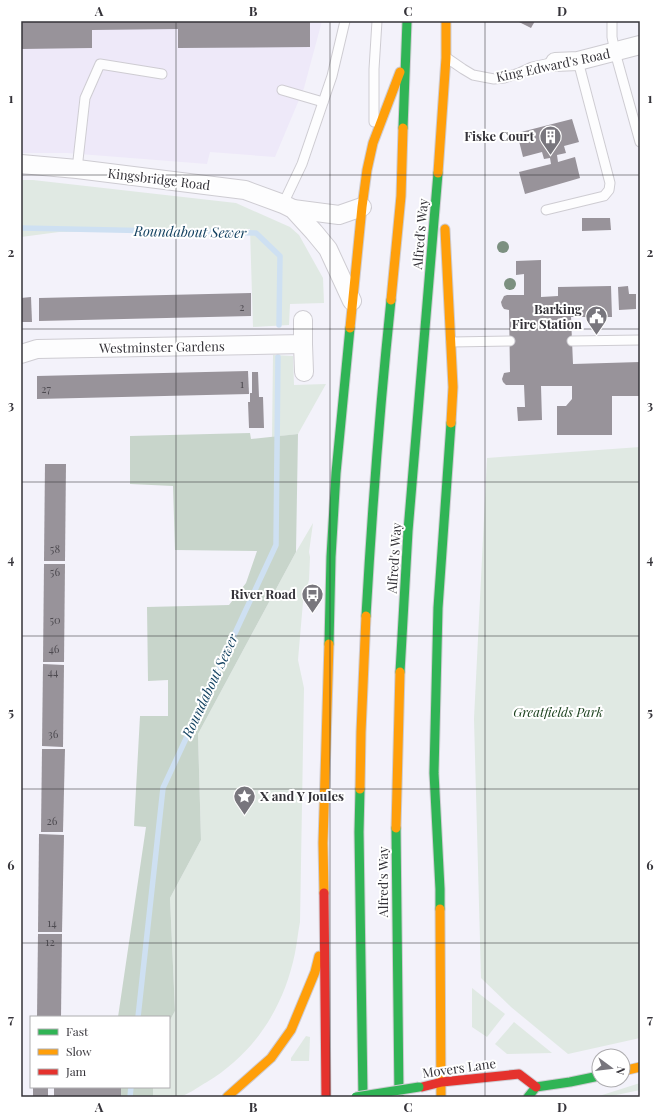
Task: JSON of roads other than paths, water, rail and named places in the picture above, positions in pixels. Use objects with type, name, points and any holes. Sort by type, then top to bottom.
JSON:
[{"type":"main road","name":"Alfred's Way","points":[[363,1097],[359,832],[365,630],[371,528],[384,365],[401,196],[407,21]]},
{"type":"main road","name":"Alfred's Way","points":[[399,1097],[396,833],[402,639],[409,523],[440,146],[446,58],[446,21]]},
{"type":"main road","points":[[326,1097],[323,843],[330,557],[336,473],[352,302],[367,170],[373,143],[407,52]]},
{"type":"main road","points":[[440,146],[453,387],[438,608],[434,773],[440,889],[441,1097]]},
{"type":"main road","points":[[227,1097],[271,1058],[291,1030],[315,972],[325,929]]},
{"type":"main road","name":"Movers Lane","points":[[356,1097],[442,1082],[519,1074],[536,1087]]},
{"type":"main road","points":[[528,1097],[536,1087],[591,1078]]},
{"type":"street","name":"King Edward's Road","points":[[555,62],[578,61],[640,45]]},
{"type":"street","name":"Kingsbridge Road","points":[[21,164],[77,169],[245,190],[288,206],[339,215],[362,206]]},
{"type":"street","name":"Kingsbridge Road","points":[[288,206],[314,232],[328,249],[352,302]]},
{"type":"street","points":[[303,320],[304,372]]},
{"type":"street","name":"Westminster Gardens","points":[[21,354],[37,349],[303,344]]},
{"type":"lane","points":[[288,206],[332,76],[345,21]]},
{"type":"lane","points":[[373,143],[374,69],[377,21]]},
{"type":"lane","points":[[612,21],[612,37],[615,52],[640,142]]},
{"type":"lane","name":"King Edward's Road","points":[[446,58],[474,75],[494,79],[504,78],[532,67],[555,62]]},
{"type":"lane","points":[[546,210],[604,196],[609,190],[610,182],[578,61]]},
{"type":"lane","points":[[77,169],[85,98],[100,64],[162,74]]},
{"type":"lane","points":[[282,90],[323,102]]},
{"type":"lane","points":[[572,340],[640,340]]},
{"type":"lane","points":[[451,342],[510,341]]},
{"type":"waterway","name":"Roundabout Sewer","points":[[21,228],[256,233],[280,256],[279,325]]},
{"type":"waterway","name":"Roundabout Sewer","points":[[138,1016],[163,788],[276,545],[278,357]]},
{"type":"waterway","name":"Roundabout Sewer","points":[[130,1097],[131,1088]]},
{"type":"place","name":"Fiske Court","points":[[550,156]]},
{"type":"place","name":"Barking Fire Station","points":[[597,336]]},
{"type":"place","name":"River Road","points":[[312,614]]},
{"type":"place","name":"X and Y Joules","points":[[245,816]]},
{"type":"park label","name":"Greatfields Park","points":[[558,712]]}]
